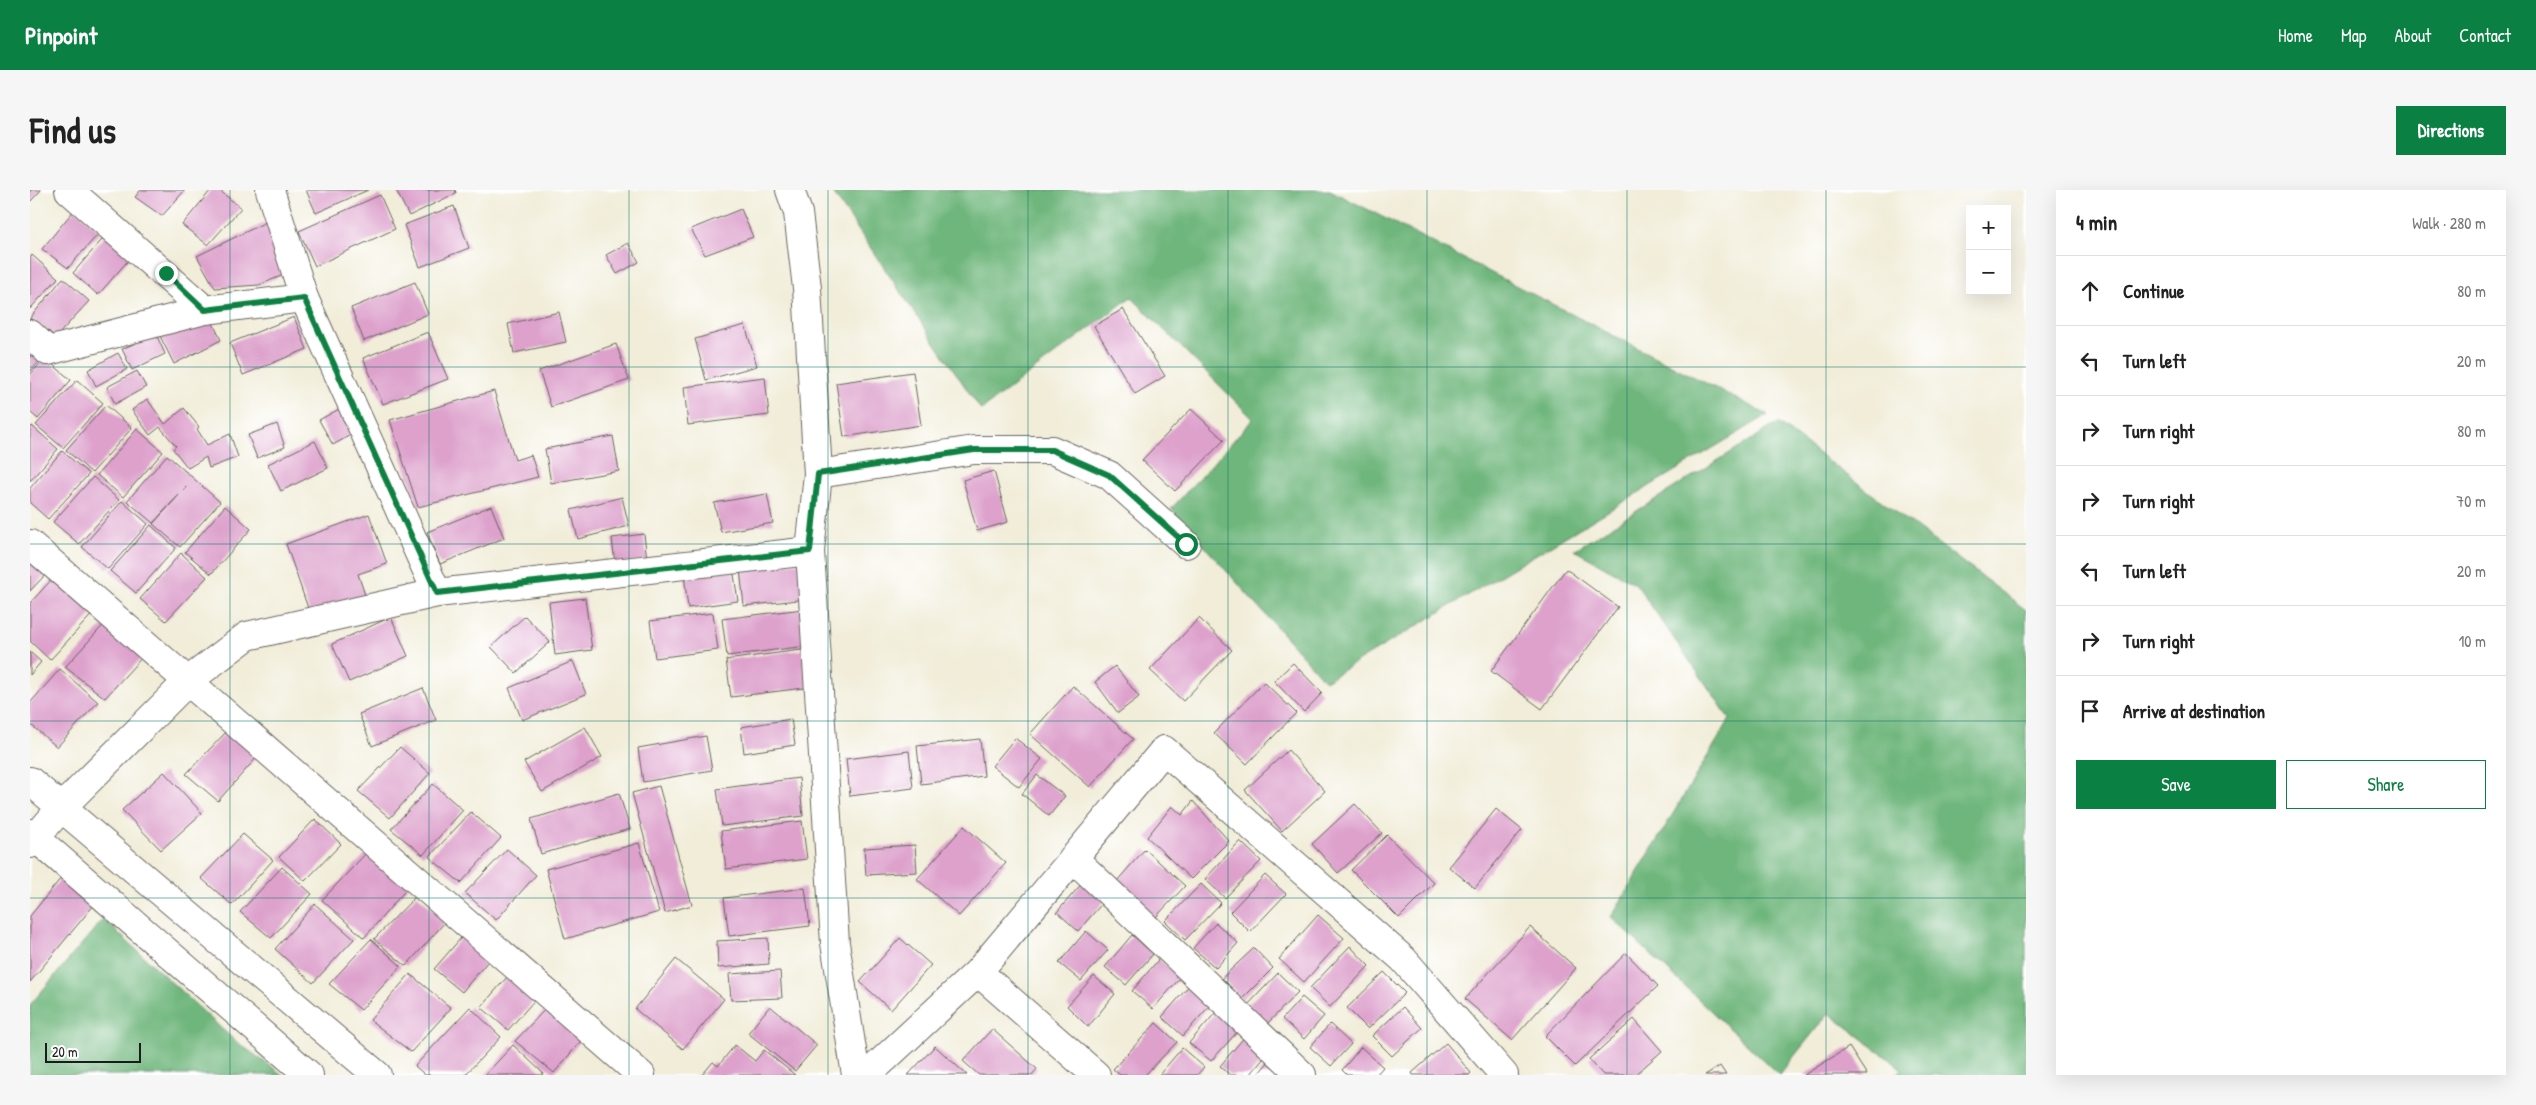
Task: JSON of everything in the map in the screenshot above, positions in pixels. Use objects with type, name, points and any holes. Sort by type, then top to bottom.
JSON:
[{"type":"street","points":[[69,190],[205,310]]},
{"type":"street","points":[[270,190],[304,298],[437,593]]},
{"type":"street","points":[[790,190],[798,213],[807,288],[818,474],[810,551],[835,943],[856,1075]]},
{"type":"street","points":[[30,334],[48,351],[205,310],[304,298]]},
{"type":"street","points":[[818,474],[974,450],[1052,450],[1109,475],[1186,544]]},
{"type":"street","points":[[30,544],[642,1075]]},
{"type":"street","points":[[309,1075],[32,838],[188,682],[247,636],[437,593],[810,551]]},
{"type":"street","points":[[867,1075],[978,972],[1164,750],[1403,959],[1504,1075]]},
{"type":"street","points":[[30,781],[371,1073]]},
{"type":"street","points":[[1073,858],[1302,1075]]},
{"type":"street","points":[[978,972],[1096,1075]]},
{"type":"green space","points":[[831,190],[1330,190],[1768,415],[1325,681],[1171,509],[1253,419],[1131,297],[981,410]]},
{"type":"green space","points":[[1778,423],[2026,610],[2026,1075],[1896,1075],[1902,1069],[1829,1013],[1779,1075],[1611,917],[1730,719],[1636,584],[1574,550]]},
{"type":"green space","points":[[103,919],[234,1040],[283,1075],[30,1075],[30,1005]]},
{"type":"building","points":[[30,190],[41,190],[30,202]]},
{"type":"building","points":[[141,190],[185,190],[162,216],[135,197]]},
{"type":"building","points":[[211,190],[219,190],[241,208],[208,245],[182,225]]},
{"type":"building","points":[[306,190],[368,190],[316,213]]},
{"type":"building","points":[[396,190],[455,190],[456,193],[409,216]]},
{"type":"building","points":[[380,195],[395,229],[315,266],[299,231]]},
{"type":"building","points":[[454,206],[469,248],[420,267],[404,225]]},
{"type":"building","points":[[75,209],[100,232],[68,268],[42,249]]},
{"type":"building","points":[[741,209],[753,237],[705,255],[691,229]]},
{"type":"building","points":[[270,220],[291,272],[259,285],[215,288],[197,256]]},
{"type":"building","points":[[107,234],[132,256],[98,295],[73,273]]},
{"type":"building","points":[[628,243],[639,262],[617,274],[606,255]]},
{"type":"building","points":[[32,255],[58,278],[30,309],[30,258]]},
{"type":"building","points":[[63,278],[89,301],[56,337],[30,318]]},
{"type":"building","points":[[415,282],[428,314],[364,341],[351,308]]},
{"type":"building","points":[[1123,309],[1165,376],[1135,394],[1094,326]]},
{"type":"building","points":[[559,312],[566,342],[514,353],[508,324]]},
{"type":"building","points":[[208,313],[221,340],[174,364],[160,336]]},
{"type":"building","points":[[294,317],[307,349],[243,375],[230,343]]},
{"type":"building","points":[[745,325],[757,366],[706,380],[695,339]]},
{"type":"building","points":[[428,332],[448,379],[383,404],[363,358]]},
{"type":"building","points":[[156,334],[165,354],[132,370],[122,349]]},
{"type":"building","points":[[30,344],[44,356],[30,372]]},
{"type":"building","points":[[616,344],[629,380],[551,407],[539,371]]},
{"type":"building","points":[[118,353],[127,369],[96,386],[88,370]]},
{"type":"building","points":[[45,358],[71,380],[38,419],[30,412],[30,375]]},
{"type":"building","points":[[137,371],[146,387],[115,404],[107,387]]},
{"type":"building","points":[[913,372],[921,425],[844,437],[836,383]]},
{"type":"building","points":[[765,377],[769,415],[688,425],[684,387]]},
{"type":"building","points":[[77,380],[103,403],[63,448],[36,425]]},
{"type":"building","points":[[494,391],[515,460],[531,455],[538,477],[418,507],[390,420]]},
{"type":"building","points":[[147,399],[165,424],[184,408],[199,427],[197,429],[207,445],[230,434],[238,457],[209,468],[206,457],[188,468],[173,449],[176,446],[160,427],[150,435],[132,410]]},
{"type":"building","points":[[106,405],[132,428],[92,473],[66,450]]},
{"type":"building","points":[[341,408],[354,433],[333,445],[319,420]]},
{"type":"building","points":[[1191,409],[1224,440],[1175,491],[1142,460]]},
{"type":"building","points":[[277,424],[285,447],[257,458],[248,435]]},
{"type":"building","points":[[32,426],[58,449],[30,481],[30,429]]},
{"type":"building","points":[[137,429],[163,452],[123,497],[97,475]]},
{"type":"building","points":[[613,436],[619,471],[551,483],[545,449]]},
{"type":"building","points":[[315,441],[328,468],[281,491],[268,464]]},
{"type":"building","points":[[62,451],[89,474],[48,519],[30,503],[30,488]]},
{"type":"building","points":[[167,455],[220,502],[180,547],[153,524],[187,486],[153,523],[127,501]]},
{"type":"building","points":[[994,471],[1008,522],[977,531],[963,480]]},
{"type":"building","points":[[93,477],[119,500],[79,544],[53,522]]},
{"type":"building","points":[[767,494],[773,523],[721,532],[714,503]]},
{"type":"building","points":[[622,497],[629,526],[578,539],[571,510]]},
{"type":"building","points":[[122,501],[148,524],[108,569],[82,547]]},
{"type":"building","points":[[225,506],[251,529],[211,574],[185,552]]},
{"type":"building","points":[[491,506],[504,538],[440,564],[427,532]]},
{"type":"building","points":[[369,514],[387,564],[358,574],[365,595],[310,614],[286,544]]},
{"type":"building","points":[[151,525],[176,548],[136,593],[110,571]]},
{"type":"building","points":[[644,534],[647,560],[615,564],[612,538]]},
{"type":"building","points":[[181,553],[207,577],[166,621],[140,599]]},
{"type":"building","points":[[30,558],[47,573],[30,591]]},
{"type":"building","points":[[803,562],[807,599],[744,606],[740,569]]},
{"type":"building","points":[[733,568],[738,601],[688,608],[684,575]]},
{"type":"building","points":[[1566,569],[1618,607],[1542,709],[1491,671]]},
{"type":"building","points":[[54,577],[95,611],[50,660],[30,641],[30,603]]},
{"type":"building","points":[[585,598],[592,650],[555,655],[549,602]]},
{"type":"building","points":[[803,609],[807,646],[727,656],[722,619]]},
{"type":"building","points":[[713,613],[718,650],[655,658],[650,621]]},
{"type":"building","points":[[525,616],[550,642],[516,673],[491,647]]},
{"type":"building","points":[[391,617],[408,656],[349,682],[332,644]]},
{"type":"building","points":[[1199,618],[1232,650],[1183,701],[1150,670]]},
{"type":"building","points":[[107,621],[145,654],[105,698],[65,667]]},
{"type":"building","points":[[808,649],[812,687],[731,697],[726,660]]},
{"type":"building","points":[[30,652],[41,662],[30,675]]},
{"type":"building","points":[[573,661],[586,694],[522,720],[509,688]]},
{"type":"building","points":[[1293,663],[1322,693],[1304,712],[1274,681]]},
{"type":"building","points":[[1115,666],[1139,697],[1118,713],[1095,682]]},
{"type":"building","points":[[60,669],[98,702],[57,747],[30,724],[30,703]]},
{"type":"building","points":[[1264,682],[1296,713],[1247,764],[1214,733]]},
{"type":"building","points":[[1073,686],[1133,739],[1090,787],[1030,734]]},
{"type":"building","points":[[423,688],[436,720],[372,746],[359,714]]},
{"type":"building","points":[[791,719],[795,745],[744,753],[741,727]]},
{"type":"building","points":[[585,727],[602,757],[542,792],[524,762]]},
{"type":"building","points":[[228,730],[258,756],[218,801],[186,774]]},
{"type":"building","points":[[706,736],[712,770],[643,782],[638,748]]},
{"type":"building","points":[[1015,738],[1042,759],[1019,787],[992,766]]},
{"type":"building","points":[[980,739],[984,776],[921,784],[917,746]]},
{"type":"building","points":[[400,747],[430,773],[390,818],[358,791]]},
{"type":"building","points":[[1288,750],[1325,791],[1282,831],[1245,790]]},
{"type":"building","points":[[909,751],[913,788],[850,796],[846,759]]},
{"type":"building","points":[[164,772],[202,813],[161,850],[122,810]]},
{"type":"building","points":[[1037,775],[1065,796],[1049,816],[1022,794]]},
{"type":"building","points":[[799,778],[803,816],[722,826],[717,789]]},
{"type":"building","points":[[433,784],[463,810],[423,855],[391,829]]},
{"type":"building","points":[[659,786],[692,905],[665,913],[632,793]]},
{"type":"building","points":[[619,793],[630,829],[541,854],[531,819]]},
{"type":"building","points":[[1193,801],[1229,841],[1191,879],[1147,837],[1172,806],[1182,815]]},
{"type":"building","points":[[1355,804],[1382,833],[1338,873],[1312,844]]},
{"type":"building","points":[[1496,809],[1522,830],[1475,888],[1449,867]]},
{"type":"building","points":[[471,812],[501,838],[461,883],[429,857]]},
{"type":"building","points":[[315,819],[341,844],[305,881],[279,857]]},
{"type":"building","points":[[802,821],[807,859],[726,869],[721,831]]},
{"type":"building","points":[[964,826],[1006,863],[959,916],[917,879]]},
{"type":"building","points":[[243,834],[273,860],[232,905],[201,878]]},
{"type":"building","points":[[1387,835],[1434,883],[1399,918],[1351,870]]},
{"type":"building","points":[[1240,841],[1261,861],[1225,898],[1205,879]]},
{"type":"building","points":[[639,843],[659,912],[565,939],[546,869]]},
{"type":"building","points":[[915,845],[917,872],[866,875],[864,848]]},
{"type":"building","points":[[370,849],[410,885],[364,938],[322,900]]},
{"type":"building","points":[[507,849],[536,875],[496,920],[465,893]]},
{"type":"building","points":[[1145,849],[1185,886],[1155,918],[1116,882]]},
{"type":"building","points":[[282,867],[312,894],[271,938],[240,912]]},
{"type":"building","points":[[1265,875],[1286,894],[1250,932],[1230,912]]},
{"type":"building","points":[[61,878],[94,905],[30,982],[30,916]]},
{"type":"building","points":[[1084,881],[1106,899],[1078,931],[1057,912]]},
{"type":"building","points":[[1201,884],[1221,903],[1185,940],[1165,921]]},
{"type":"building","points":[[805,888],[810,926],[729,936],[724,898]]},
{"type":"building","points":[[417,895],[446,921],[406,966],[374,939]]},
{"type":"building","points":[[315,904],[354,939],[313,983],[275,949]]},
{"type":"building","points":[[1318,915],[1344,938],[1304,982],[1279,959]]},
{"type":"building","points":[[1216,923],[1238,943],[1216,968],[1193,948]]},
{"type":"building","points":[[1530,927],[1576,968],[1512,1040],[1465,999]]},
{"type":"building","points":[[467,931],[494,954],[462,992],[434,969]]},
{"type":"building","points":[[1086,931],[1108,950],[1081,981],[1059,963]]},
{"type":"building","points":[[1132,935],[1153,954],[1126,985],[1105,967]]},
{"type":"building","points":[[768,938],[769,964],[718,968],[717,941]]},
{"type":"building","points":[[900,938],[931,965],[891,1010],[860,982]]},
{"type":"building","points":[[371,939],[401,966],[361,1010],[329,984]]},
{"type":"building","points":[[1350,946],[1369,966],[1330,1007],[1310,988]]},
{"type":"building","points":[[1254,948],[1273,968],[1242,999],[1222,978]]},
{"type":"building","points":[[1626,953],[1658,986],[1575,1066],[1545,1036]]},
{"type":"building","points":[[676,959],[724,999],[683,1049],[635,1009]]},
{"type":"building","points":[[1159,959],[1180,978],[1153,1009],[1132,991]]},
{"type":"building","points":[[514,969],[541,993],[508,1030],[481,1007]]},
{"type":"building","points":[[780,971],[782,998],[731,1000],[729,974]]},
{"type":"building","points":[[1384,972],[1405,993],[1368,1029],[1347,1008]]},
{"type":"building","points":[[1278,973],[1298,992],[1264,1027],[1245,1008]]},
{"type":"building","points":[[410,974],[451,1008],[411,1052],[370,1020]]},
{"type":"building","points":[[1094,976],[1115,994],[1088,1027],[1067,1006]]},
{"type":"building","points":[[1189,986],[1211,1004],[1183,1036],[1162,1017]]},
{"type":"building","points":[[1302,997],[1324,1016],[1304,1039],[1282,1019]]},
{"type":"building","points":[[549,1005],[586,1035],[554,1073],[515,1041]]},
{"type":"building","points":[[770,1006],[817,1045],[795,1071],[748,1033]]},
{"type":"building","points":[[470,1007],[501,1037],[465,1075],[425,1075],[415,1066]]},
{"type":"building","points":[[1403,1007],[1422,1028],[1392,1056],[1372,1036]]},
{"type":"building","points":[[1217,1011],[1239,1030],[1211,1061],[1189,1043]]},
{"type":"building","points":[[1634,1019],[1662,1051],[1635,1075],[1603,1075],[1589,1059]]},
{"type":"building","points":[[1156,1023],[1177,1042],[1145,1075],[1120,1075],[1113,1069]]},
{"type":"building","points":[[1330,1024],[1351,1044],[1331,1066],[1310,1047]]},
{"type":"building","points":[[992,1029],[1037,1069],[1032,1075],[979,1075],[963,1061]]},
{"type":"building","points":[[1246,1035],[1268,1053],[1250,1075],[1230,1075],[1220,1066]]},
{"type":"building","points":[[1446,1043],[1471,1073],[1469,1075],[1413,1075],[1412,1073]]},
{"type":"building","points":[[513,1045],[544,1074],[485,1075]]},
{"type":"building","points":[[735,1045],[755,1061],[764,1050],[795,1075],[702,1075],[713,1062],[718,1066]]},
{"type":"building","points":[[935,1046],[967,1075],[908,1075]]},
{"type":"building","points":[[1361,1047],[1383,1067],[1376,1075],[1347,1075],[1342,1070]]},
{"type":"building","points":[[1849,1047],[1867,1075],[1804,1075]]},
{"type":"building","points":[[1182,1048],[1204,1067],[1197,1075],[1159,1075]]},
{"type":"building","points":[[1272,1058],[1292,1075],[1257,1075]]},
{"type":"building","points":[[1720,1066],[1726,1075],[1705,1075]]},
{"type":"route","points":[[166,273],[205,310],[304,298],[437,593],[810,551],[818,474],[974,450],[1052,450],[1109,475],[1186,544]]}]
